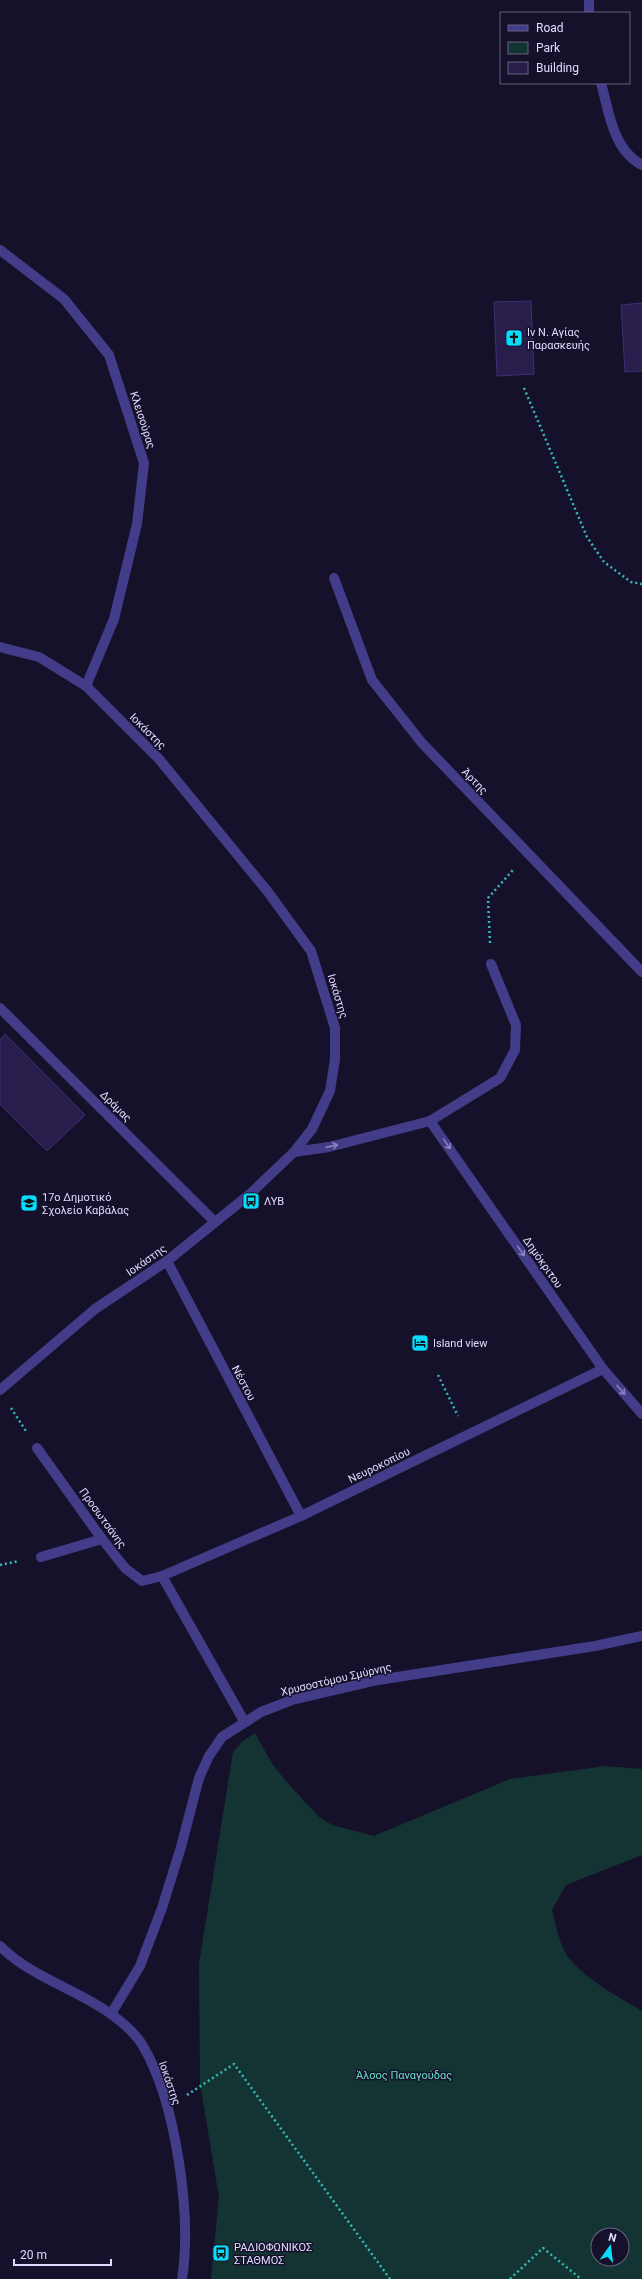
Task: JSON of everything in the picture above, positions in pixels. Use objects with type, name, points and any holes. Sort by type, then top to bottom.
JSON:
[{"type":"street","points":[[589,0],[589,12]]},
{"type":"street","points":[[601,84],[616,138],[631,158],[642,165]]},
{"type":"street","name":"Κλεισούρας","points":[[0,250],[64,299],[109,355],[144,462],[137,524],[114,619],[86,686]]},
{"type":"street","name":"Άρτης","points":[[334,578],[372,680],[422,743],[642,972]]},
{"type":"street","name":"Ιοκάστης","points":[[0,647],[39,657],[86,686],[159,759],[268,892],[311,952],[335,1028],[335,1059],[330,1091],[312,1129],[294,1152],[250,1194],[167,1261],[95,1309],[0,1390]]},
{"type":"street","points":[[294,1152],[330,1147],[430,1121],[500,1078],[515,1050],[516,1025],[491,964]]},
{"type":"street","name":"Δράμας","points":[[0,1008],[215,1222]]},
{"type":"street","name":"Δημόκριτου","points":[[430,1121],[603,1369],[642,1414]]},
{"type":"street","name":"Νέστου","points":[[167,1261],[301,1516]]},
{"type":"street","name":"Νευροκοπίου","points":[[162,1576],[301,1516],[603,1369]]},
{"type":"street","name":"Προσωτσάνης","points":[[37,1448],[102,1539],[125,1568],[142,1581],[162,1576]]},
{"type":"street","points":[[41,1557],[102,1539]]},
{"type":"street","points":[[162,1576],[244,1721]]},
{"type":"street","name":"Χρυσοστόμου Σμύρνης","points":[[111,2014],[140,1966],[162,1908],[181,1847],[201,1772],[209,1756],[222,1737],[244,1721],[292,1700],[378,1680],[595,1646],[642,1636]]},
{"type":"street","name":"Ιοκάστης","points":[[0,1946],[41,1976],[111,2014],[142,2045],[157,2076],[181,2169],[185,2260],[182,2279]]},
{"type":"path","points":[[524,388],[587,537],[604,562],[631,582],[642,584]]},
{"type":"path","points":[[491,964],[488,898],[528,854]]},
{"type":"path","points":[[438,1375],[468,1435]]},
{"type":"path","points":[[8,1404],[37,1448]]},
{"type":"path","points":[[166,2108],[234,2064],[390,2279]]},
{"type":"path","points":[[510,2279],[543,2248],[581,2279]]},
{"type":"green space","name":"Άλσος Παναγούδας","points":[[255,1733],[271,1762],[284,1779],[319,1817],[332,1825],[374,1836],[510,1779],[606,1766],[642,1769],[642,1855],[566,1885],[552,1910],[562,1946],[568,1957],[575,1965],[602,1987],[642,2011],[642,2279],[211,2279],[219,2197],[200,2083],[199,1964],[233,1752],[243,1741]]},
{"type":"building","name":"Ιν Ν. Αγίας Παρασκευής","points":[[531,301],[534,374],[497,376],[494,302]]},
{"type":"building","points":[[642,303],[642,371],[625,372],[621,305]]},
{"type":"building","points":[[5,1034],[85,1115],[47,1151],[0,1104],[0,1040]]},
{"type":"place","name":"Ιν Ν. Αγίας Παρασκευής","points":[[514,338]]},
{"type":"place","name":"ΛΥΒ","points":[[251,1201]]},
{"type":"place","name":"17ο Δημοτικό Σχολείο Καβάλας","points":[[29,1203]]},
{"type":"place","name":"Island view","points":[[420,1343]]},
{"type":"place","name":"ΡΑΔΙΟΦΩΝΙΚΟΣ ΣΤΑΘΜΟΣ","points":[[221,2253]]}]
